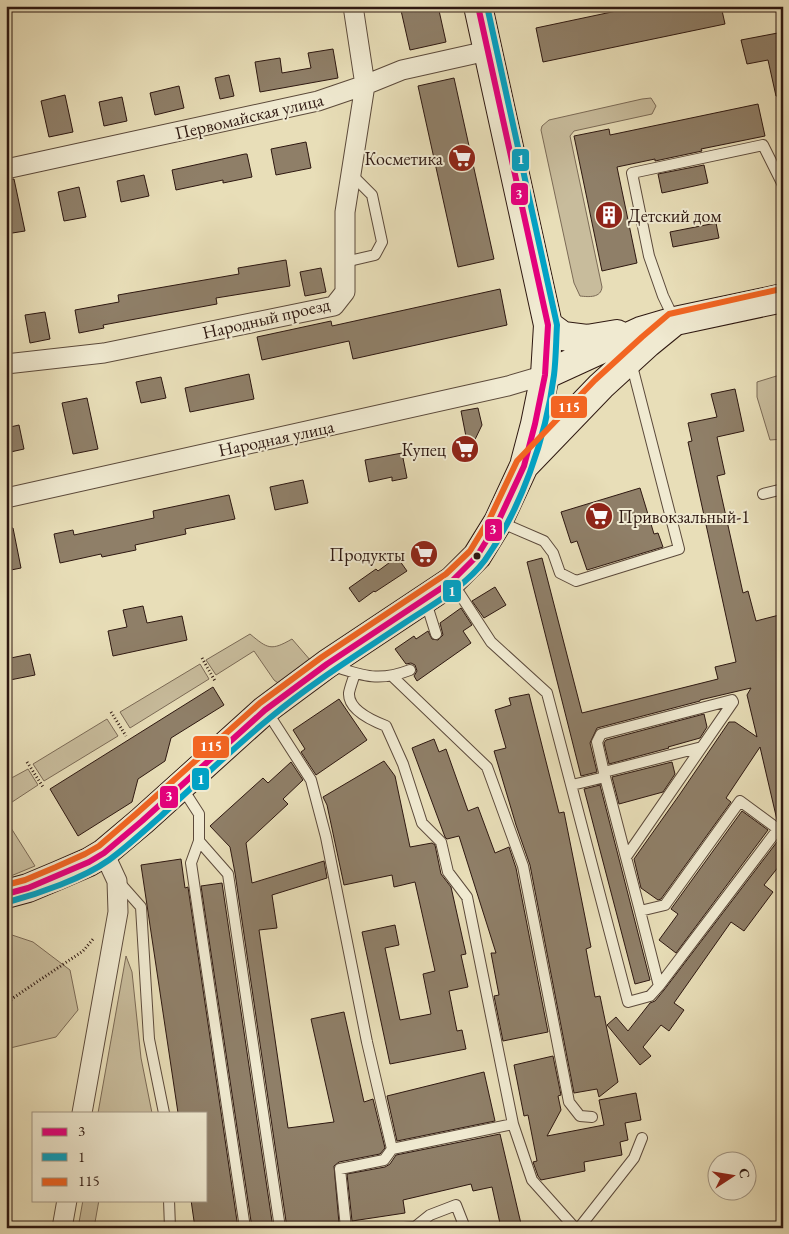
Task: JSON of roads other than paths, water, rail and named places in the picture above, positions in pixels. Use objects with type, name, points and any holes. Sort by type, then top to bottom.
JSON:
[{"type":"street","name":"Народный проезд","points":[[6,364],[104,353],[334,306],[346,292],[344,212],[365,85],[353,6]]},
{"type":"street","points":[[6,894],[59,876],[104,853],[266,710],[327,664],[452,581],[477,556],[498,522],[524,466],[535,424],[545,376],[548,325],[488,51],[482,7]]},
{"type":"street","name":"Первомайская улица","points":[[6,169],[318,101],[402,70],[488,51]]},
{"type":"street","points":[[548,325],[563,336],[587,339],[641,331],[676,321],[783,298]]},
{"type":"street","points":[[524,466],[601,386],[676,321]]},
{"type":"street","points":[[545,376],[641,331]]},
{"type":"street","name":"Народная улица","points":[[6,498],[360,420],[545,376]]},
{"type":"street","points":[[82,1112],[118,912],[117,880],[104,853]]},
{"type":"street","points":[[62,1228],[67,1202]]},
{"type":"lane","points":[[676,321],[661,291],[649,256],[632,173],[764,145],[783,185]]},
{"type":"lane","points":[[345,262],[375,255],[382,242],[372,195],[351,174]]},
{"type":"lane","points":[[498,522],[544,541],[553,553],[560,573],[576,581],[679,549],[630,359]]},
{"type":"lane","points":[[763,494],[783,490]]},
{"type":"lane","points":[[452,581],[491,642],[547,693],[628,1002],[650,996],[659,986],[780,828],[740,801],[665,905],[640,911]]},
{"type":"lane","points":[[425,599],[436,634]]},
{"type":"lane","points":[[327,664],[372,678],[392,676],[410,670]]},
{"type":"lane","points":[[355,674],[349,694],[352,706],[372,720],[386,726],[403,764],[422,823],[441,842],[448,872],[467,897],[513,1124],[532,1180],[577,1228],[634,1158],[642,1138]]},
{"type":"lane","points":[[392,676],[487,767],[523,866],[569,1102],[580,1116],[592,1117]]},
{"type":"lane","points":[[626,857],[733,702],[732,700],[601,734],[597,742],[604,774],[659,986]]},
{"type":"lane","points":[[266,710],[311,780],[326,837],[367,1042],[392,1149]]},
{"type":"lane","points":[[572,786],[604,774],[702,747]]},
{"type":"lane","points":[[180,786],[199,814],[199,841],[191,864],[245,1228]]},
{"type":"lane","points":[[199,841],[228,874],[280,1228]]},
{"type":"lane","points":[[117,880],[141,908],[149,1039],[164,1112]]},
{"type":"lane","points":[[346,1228],[340,1168],[384,1160],[392,1149],[513,1124]]},
{"type":"lane","points":[[169,1202],[170,1228]]},
{"type":"lane","points":[[404,1228],[414,1227],[430,1215],[456,1205],[465,1228]]},
{"type":"place","name":"Косметика","points":[[462,158]]},
{"type":"place","name":"Детский дом","points":[[609,215]]},
{"type":"place","name":"Купец","points":[[465,449]]},
{"type":"place","name":"Привокзальный-1","points":[[599,516]]},
{"type":"place","name":"Продукты","points":[[424,554]]}]
